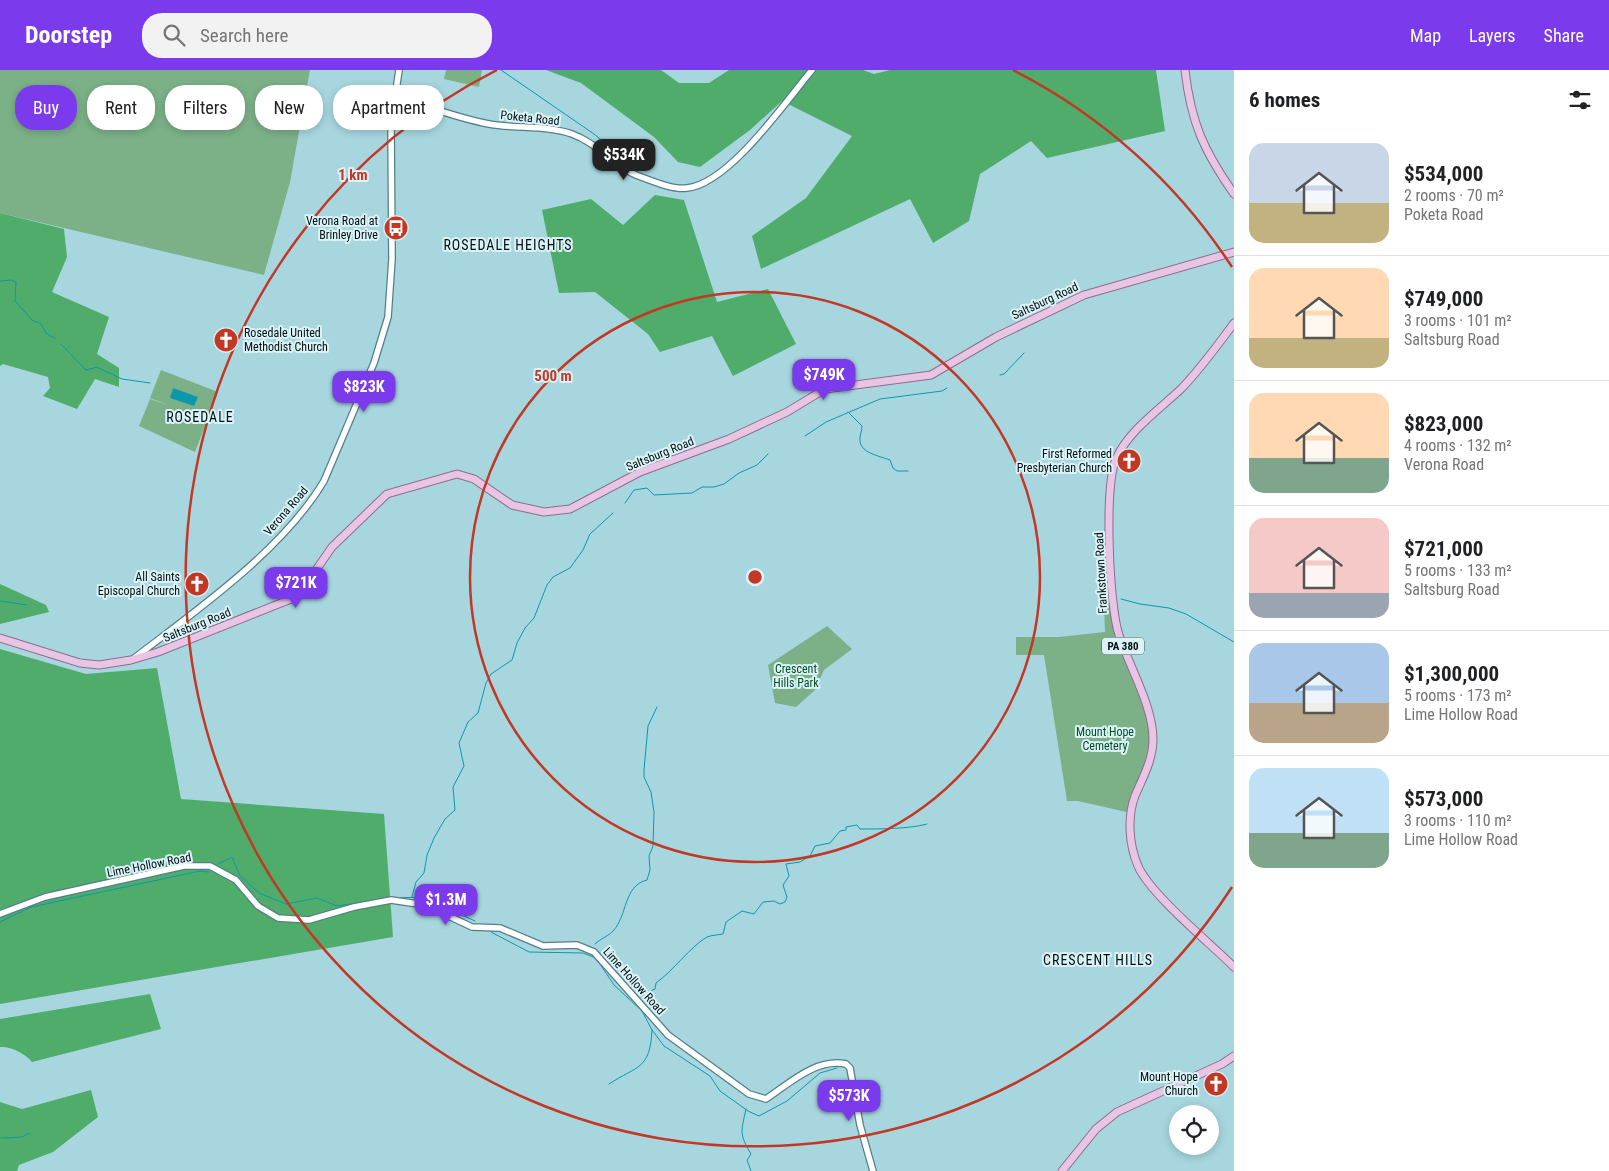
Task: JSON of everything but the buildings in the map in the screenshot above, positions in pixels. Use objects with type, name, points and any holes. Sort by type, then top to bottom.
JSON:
[{"type":"main road","points":[[1185,70],[1193,116],[1201,142],[1234,194]]},
{"type":"main road","name":"Saltsburg Road","points":[[131,660],[158,652],[291,599],[308,583],[332,547],[387,494],[457,474],[474,479],[512,505],[544,512],[570,508],[640,472],[721,442],[787,412],[825,388],[931,375],[996,337],[1084,295],[1234,252]]},
{"type":"main road","name":"Frankstown Road","points":[[1234,323],[1197,371],[1123,447],[1113,467],[1109,490],[1113,607],[1118,633],[1150,717],[1154,738],[1152,754],[1130,813],[1130,828],[1136,860],[1151,885],[1234,967]]},
{"type":"main road","name":"Verona Road","points":[[0,638],[86,664],[99,665],[131,660]]},
{"type":"main road","points":[[1062,1171],[1092,1133],[1117,1112],[1222,1064],[1234,1056]]},
{"type":"street","name":"Verona Road","points":[[396,85],[399,70]]},
{"type":"street","name":"Poketa Road","points":[[444,110],[491,124],[546,129],[572,134],[601,150],[636,175],[686,188],[711,180],[727,166],[774,119],[812,70]]},
{"type":"street","name":"Verona Road","points":[[131,660],[262,554],[316,495],[324,481],[374,363],[388,316],[392,259],[391,130]]},
{"type":"street","name":"Lime Hollow Road","points":[[0,914],[45,897],[184,866],[210,866],[236,880],[258,906],[278,918],[309,920],[354,906],[391,900],[425,905],[472,927],[500,928],[543,946],[578,945],[594,952],[668,1035],[749,1094],[766,1099],[805,1072],[823,1064],[846,1064],[850,1068],[860,1125],[873,1171]]},
{"type":"green space","points":[[0,70],[310,70],[307,85],[255,85],[255,130],[299,130],[290,182],[264,275],[0,213]]},
{"type":"green space","points":[[446,70],[482,70],[479,87],[444,79]]},
{"type":"green space","points":[[546,70],[661,70],[679,83],[709,83],[729,70],[863,70],[874,74],[890,70],[1156,70],[1165,131],[1047,158],[1031,141],[980,174],[969,221],[933,243],[910,199],[761,269],[752,236],[806,198],[852,136],[782,101],[750,130],[700,167],[678,162],[654,137],[581,83]]},
{"type":"green space","points":[[655,195],[684,200],[717,302],[768,289],[796,344],[733,376],[712,336],[660,352],[648,334],[595,292],[559,293],[542,210],[591,199],[623,225]]},
{"type":"green space","points":[[0,213],[64,229],[67,257],[52,292],[109,317],[97,354],[119,368],[119,387],[95,379],[77,409],[43,396],[50,388],[48,377],[3,364],[0,366]]},
{"type":"green space","points":[[161,370],[218,392],[195,452],[139,426],[150,399],[170,406],[150,398]]},
{"type":"green space","points":[[0,584],[46,605],[49,612],[0,624]]},
{"type":"green space","name":"Mount Hope Cemetery","points":[[1112,600],[1150,717],[1153,738],[1131,813],[1078,801],[1067,801],[1044,655],[1016,655],[1016,637],[1059,637],[1105,632],[1104,606]]},
{"type":"green space","name":"Crescent Hills Park","points":[[827,626],[852,649],[824,670],[815,690],[796,707],[775,703],[768,665]]},
{"type":"green space","points":[[0,649],[86,674],[157,668],[181,799],[384,814],[393,937],[0,1004]]},
{"type":"green space","points":[[150,994],[161,1029],[32,1062],[18,1051],[0,1047],[0,1019]]},
{"type":"green space","points":[[91,1090],[98,1117],[53,1152],[19,1165],[17,1171],[0,1171],[0,1102],[22,1109]]},
{"type":"water","points":[[173,388],[198,397],[194,406],[170,398]]},
{"type":"waterway","points":[[501,70],[594,134],[625,159]]},
{"type":"waterway","points":[[0,281],[11,280],[16,282],[15,301],[33,321],[40,323],[47,334],[55,338]]},
{"type":"waterway","points":[[61,344],[86,370],[97,367],[122,379],[150,383]]},
{"type":"waterway","points":[[1000,375],[1004,374],[1024,353]]},
{"type":"waterway","points":[[805,436],[826,422],[880,399],[942,391],[947,388]]},
{"type":"waterway","points":[[848,412],[862,426],[860,438],[862,447],[870,453],[890,460],[893,468],[897,471],[908,471]]},
{"type":"waterway","points":[[625,503],[634,490],[647,488],[654,495],[692,493],[702,487],[714,487],[724,484],[739,473],[757,465],[768,454]]},
{"type":"waterway","points":[[412,897],[416,882],[424,873],[427,855],[434,838],[445,819],[455,810],[453,787],[464,766],[459,743],[468,722],[478,713],[486,683],[491,674],[512,660],[517,643],[525,628],[534,618],[547,585],[553,577],[570,568],[583,550],[590,534],[613,513]]},
{"type":"waterway","points":[[1121,599],[1169,608],[1186,614],[1234,642]]},
{"type":"waterway","points":[[0,601],[27,605]]},
{"type":"waterway","points":[[595,944],[613,931],[634,888],[639,883],[647,880],[650,870],[649,856],[653,846],[654,812],[651,792],[644,777],[644,770],[648,726],[657,707]]},
{"type":"waterway","points":[[637,991],[648,992],[655,989],[656,983],[695,946],[707,937],[723,934],[726,922],[742,911],[754,914],[763,902],[774,901],[780,904],[785,902],[787,897],[783,885],[789,876],[786,864],[800,862],[810,856],[815,846],[830,843],[840,831],[846,830],[846,827],[857,825],[860,829],[885,829],[927,824]]},
{"type":"waterway","points":[[218,864],[232,857],[240,876],[259,893],[286,904],[317,898],[337,906],[385,899]]},
{"type":"waterway","points":[[0,922],[31,907],[200,871],[209,872]]},
{"type":"waterway","points":[[396,898],[423,897],[475,921]]},
{"type":"waterway","points":[[491,932],[529,952],[583,953],[596,958],[614,985],[642,1011],[652,1030],[664,1046],[710,1076],[720,1091],[748,1111],[759,1116],[787,1101],[820,1073],[837,1068]]},
{"type":"waterway","points":[[609,1084],[635,1069],[645,1060],[649,1053],[652,1030]]},
{"type":"waterway","points":[[746,1109],[742,1133],[744,1142],[751,1154],[747,1160],[751,1171]]},
{"type":"waterway","points":[[1,1138],[22,1137],[29,1133]]},
{"type":"place","name":"Verona Road at Brinley Drive","points":[[396,228]]},
{"type":"place","name":"Rosedale United Methodist Church","points":[[226,340]]},
{"type":"place","name":"First Reformed Presbyterian Church","points":[[1129,461]]},
{"type":"place","name":"All Saints Episcopal Church","points":[[197,584]]},
{"type":"place","name":"Mount Hope Church","points":[[1216,1084]]},
{"type":"district","name":"ROSEDALE HEIGHTS","points":[[508,245]]},
{"type":"district","name":"ROSEDALE","points":[[200,417]]},
{"type":"district","name":"CRESCENT HILLS","points":[[1098,960]]}]
